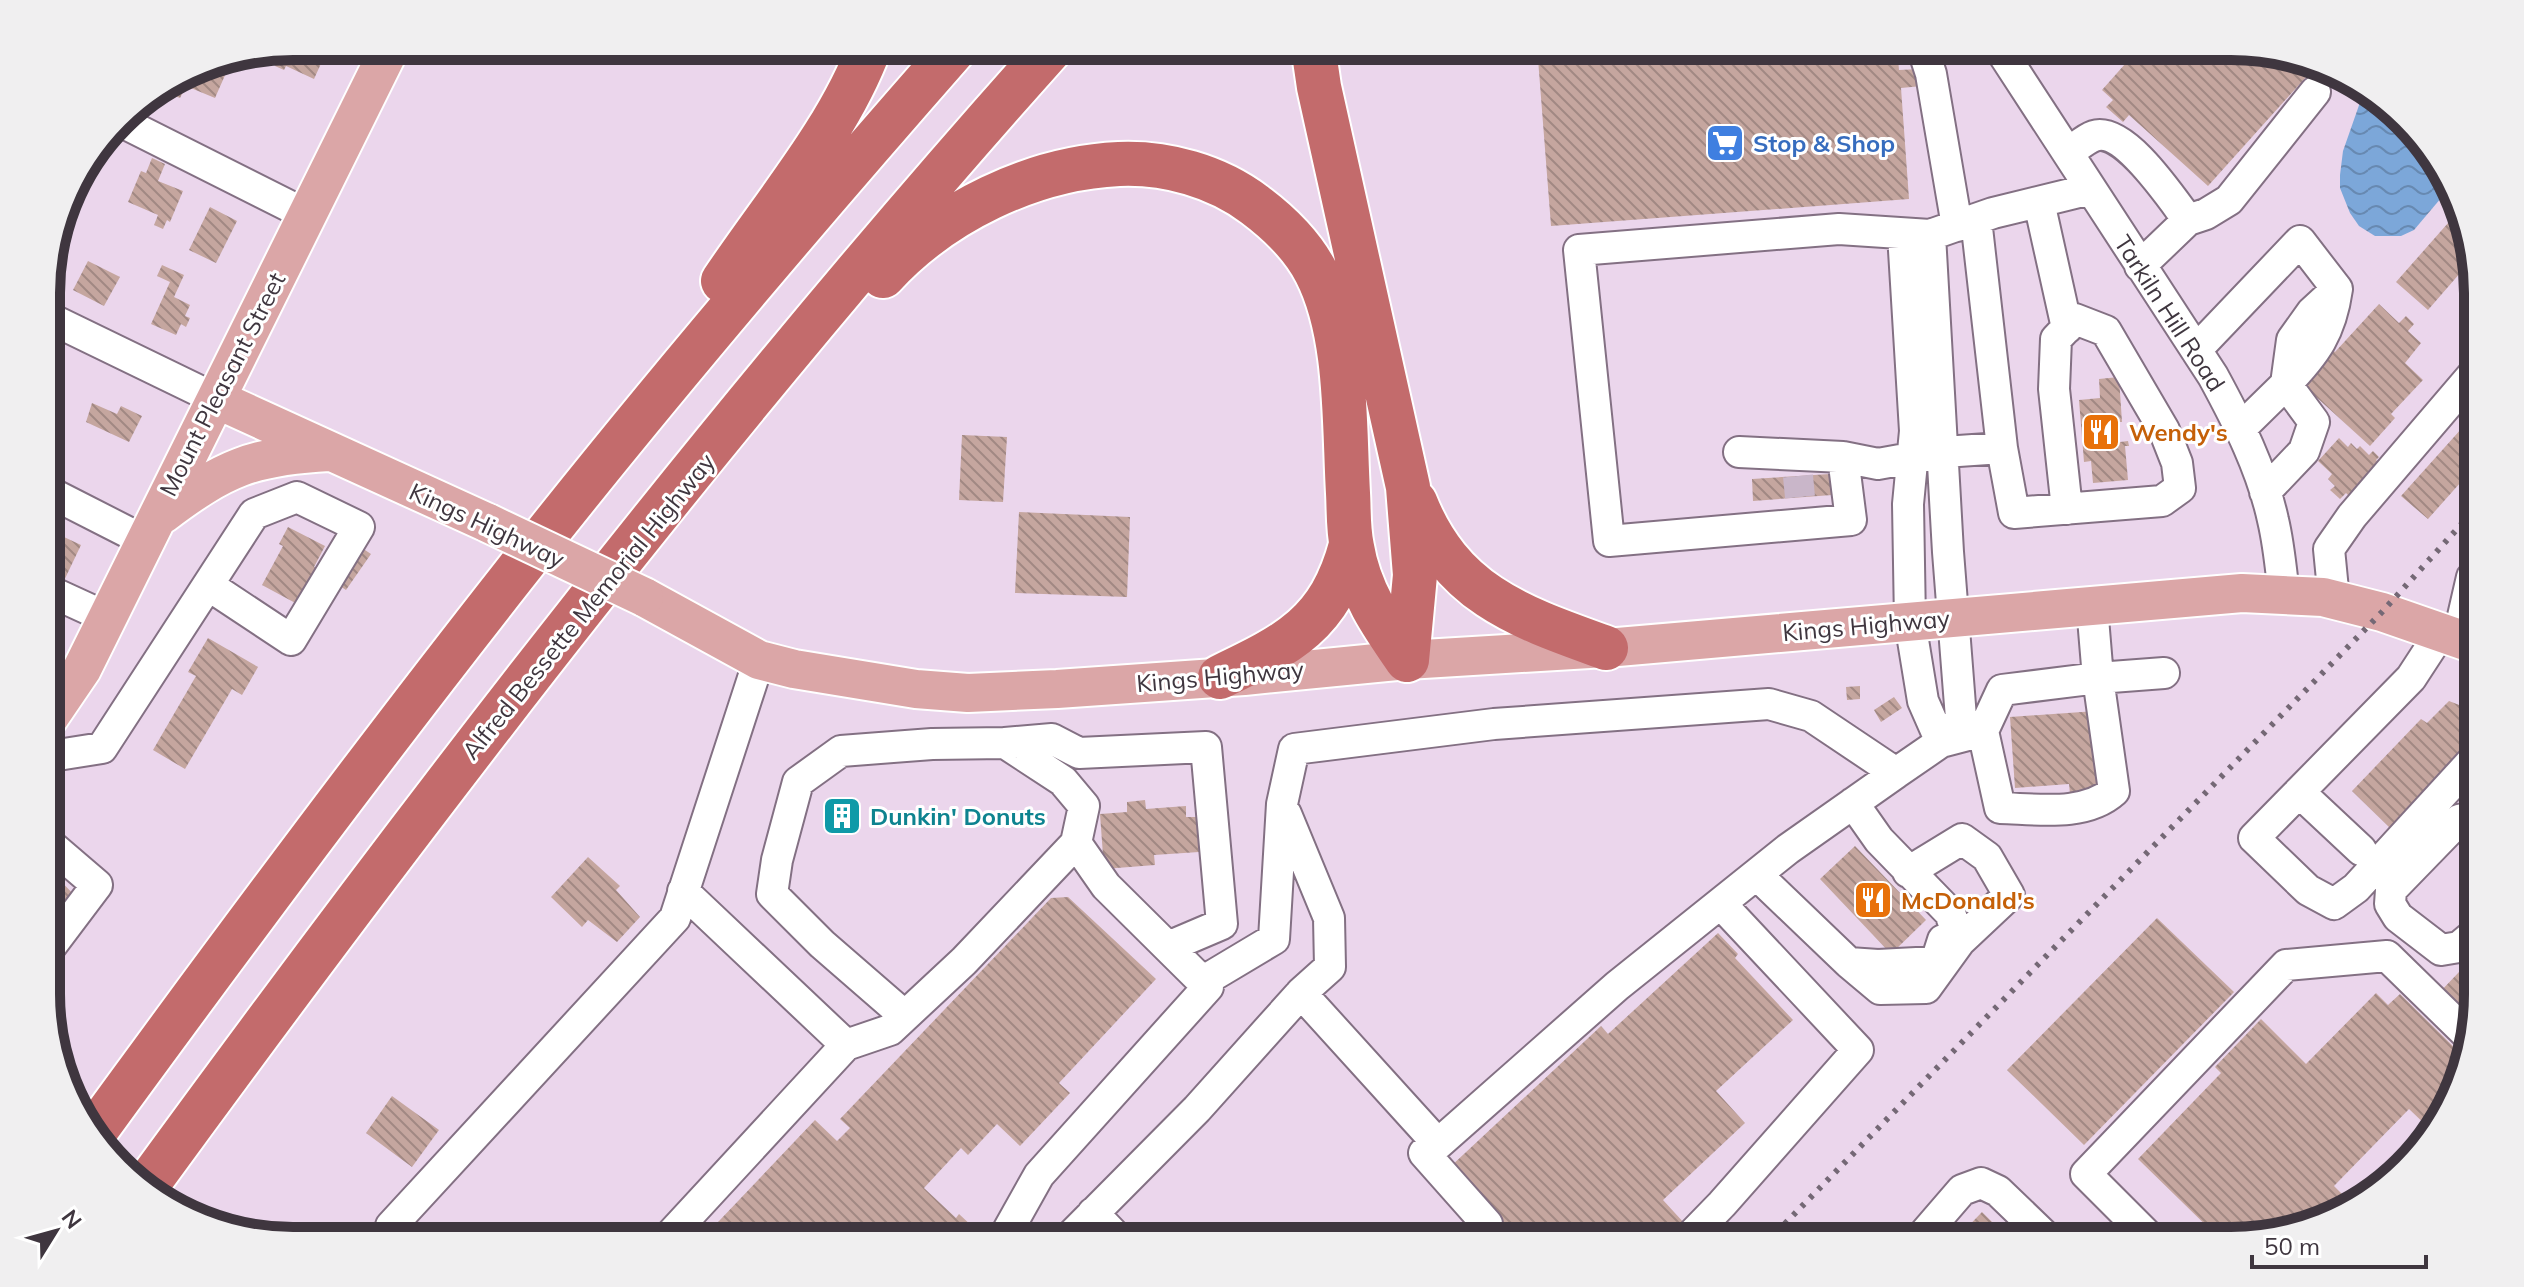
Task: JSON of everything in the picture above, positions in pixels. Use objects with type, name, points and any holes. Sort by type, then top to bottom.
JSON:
[{"type":"highway","points":[[599,469],[831,125],[853,88],[864,60]]},
{"type":"highway","points":[[100,1124],[439,671],[599,469],[945,60]]},
{"type":"highway","name":"Alfred Bessette Memorial Highway","points":[[152,1178],[307,967],[516,693],[870,257],[1041,60]]},
{"type":"highway","points":[[1315,60],[1408,487],[1415,575],[1407,660]]},
{"type":"highway","points":[[700,464],[825,339],[889,269],[925,239],[971,208],[1035,180],[1101,165],[1134,163],[1172,168],[1210,179],[1244,197],[1272,217],[1297,243],[1316,272],[1328,302],[1340,367],[1351,545],[1365,596],[1407,660]]},
{"type":"highway","points":[[1408,487],[1419,513],[1438,543],[1457,568],[1489,598],[1530,620],[1606,648]]},
{"type":"highway","points":[[1220,677],[1281,646],[1318,616],[1333,595],[1351,545]]},
{"type":"main road","name":"Mount Pleasant Street","points":[[60,701],[82,669],[108,618],[384,60]]},
{"type":"main road","name":"Kings Highway","points":[[216,399],[644,597],[759,660],[819,673],[954,692],[1025,691],[1407,660],[1606,648],[2242,593],[2284,595]]},
{"type":"main road","points":[[150,531],[202,485],[241,465],[283,455],[332,452]]},
{"type":"main road","points":[[2284,595],[2334,600],[2459,638]]},
{"type":"street","points":[[1484,1227],[1487,1224],[1424,1153],[1617,986],[1757,875],[1941,742],[1961,718],[1944,452],[1941,229],[1931,74],[1927,60]]},
{"type":"street","name":"Tarkiln Hill Road","points":[[2007,60],[2196,350],[2240,429],[2265,492],[2275,531],[2284,595]]},
{"type":"street","points":[[2140,266],[2188,220],[2206,214],[2229,200],[2315,92]]},
{"type":"street","points":[[131,127],[307,215]]},
{"type":"street","points":[[2068,153],[2096,135],[2106,136],[2133,151],[2188,220]]},
{"type":"street","points":[[2002,448],[1944,452],[1878,464],[1843,457],[1799,488],[1609,541],[1579,250],[1839,229],[1941,229],[2091,189]]},
{"type":"street","points":[[2039,202],[2067,328]]},
{"type":"street","points":[[1941,229],[2002,448],[2014,513],[2067,509],[2162,501],[2180,488],[2177,463],[2164,430],[2106,331],[2075,319],[2056,339],[2054,389],[2067,509]]},
{"type":"street","points":[[1941,229],[1908,504],[1910,622],[1923,701],[1941,742]]},
{"type":"street","points":[[2196,350],[2300,241],[2337,289],[2333,315],[2309,361],[2240,429]]},
{"type":"street","points":[[60,323],[216,399]]},
{"type":"street","points":[[2265,492],[2304,451],[2314,422],[2286,384]]},
{"type":"street","points":[[2334,600],[2329,549],[2352,516],[2464,385]]},
{"type":"street","points":[[1739,452],[1851,520],[1843,457]]},
{"type":"street","points":[[60,496],[150,531]]},
{"type":"street","points":[[60,754],[102,748],[254,514],[297,497],[359,527],[291,640],[208,585]]},
{"type":"street","points":[[60,596],[108,618]]},
{"type":"street","points":[[2092,606],[2098,678],[2114,791],[2102,803],[2056,810],[2000,808],[1983,731],[2002,690],[2098,678],[2164,673]]},
{"type":"street","points":[[2464,615],[2459,638],[2411,678],[2254,838],[2308,890],[2334,904],[2356,888],[2464,770]]},
{"type":"street","points":[[391,1227],[675,918],[759,660]]},
{"type":"street","points":[[1202,982],[1274,939],[1282,804],[1294,749],[1494,724],[1769,704],[1811,716],[1896,773]]},
{"type":"street","points":[[1941,742],[1983,731]]},
{"type":"street","points":[[905,1016],[822,944],[772,894],[777,860],[798,782],[841,751],[1052,739],[1079,753],[1206,747],[1222,924],[1168,947]]},
{"type":"street","points":[[678,1227],[846,1045],[890,1030],[964,961],[1076,843],[1084,806],[1063,781],[1005,743]]},
{"type":"street","points":[[2299,792],[2361,850]]},
{"type":"street","points":[[1853,803],[1879,840],[1950,913],[1960,941]]},
{"type":"street","points":[[1080,1227],[1197,1109],[1301,993],[1330,967],[1329,918],[1282,804]]},
{"type":"street","points":[[2464,819],[2459,820],[2391,890],[2390,904],[2398,917],[2441,950],[2459,947],[2464,943]]},
{"type":"street","points":[[1757,875],[1880,989],[1926,988],[1960,941],[2009,895],[1987,857],[1962,839],[1908,872]]},
{"type":"street","points":[[1010,1227],[1039,1175],[1208,987],[1106,886],[1076,843]]},
{"type":"street","points":[[60,853],[97,885],[60,934]]},
{"type":"street","points":[[683,891],[846,1045]]},
{"type":"street","points":[[1849,963],[1936,962],[1943,942],[1936,898]]},
{"type":"street","points":[[1700,1227],[1858,1050],[1721,904]]},
{"type":"street","points":[[2139,1227],[2086,1174],[2286,965],[2387,956],[2461,1029]]},
{"type":"street","points":[[1301,993],[1438,1144]]},
{"type":"street","points":[[1930,1227],[1962,1190],[1981,1183],[1998,1191],[2035,1227]]},
{"type":"street","points":[[1093,1213],[1106,1227]]},
{"type":"water","points":[[2361,100],[2416,151],[2442,196],[2414,230],[2401,236],[2375,236],[2359,226],[2340,188],[2343,151]]},
{"type":"building","points":[[323,60],[314,79],[286,66],[284,70],[275,66],[277,61]]},
{"type":"building","name":"Stop & Shop","points":[[1538,60],[1898,60],[1899,70],[1920,69],[1922,86],[1901,88],[1909,199],[1551,226]]},
{"type":"building","points":[[2129,60],[2261,62],[2309,73],[2208,186],[2129,115],[2123,122],[2106,107],[2113,100],[2102,90]]},
{"type":"building","points":[[218,72],[226,73],[215,98],[186,86]]},
{"type":"building","points":[[186,86],[180,98],[172,95],[177,91]]},
{"type":"building","points":[[152,158],[165,164],[158,181],[183,191],[170,222],[167,220],[163,229],[154,225],[158,215],[128,202],[141,171],[146,173]]},
{"type":"building","points":[[210,207],[237,221],[216,263],[189,250]]},
{"type":"building","points":[[2451,219],[2462,270],[2428,310],[2396,282]]},
{"type":"building","points":[[88,261],[120,277],[104,306],[73,290]]},
{"type":"building","points":[[162,265],[184,275],[174,297],[190,305],[185,316],[190,318],[186,327],[181,324],[176,335],[151,324],[170,282],[157,276]]},
{"type":"building","points":[[2379,304],[2399,323],[2406,316],[2414,324],[2408,331],[2421,343],[2405,363],[2423,380],[2391,414],[2395,418],[2370,446],[2303,385],[2326,344],[2335,352]]},
{"type":"building","name":"Wendy's","points":[[2119,377],[2120,442],[2128,441],[2129,446],[2125,446],[2128,480],[2093,483],[2091,461],[2084,462],[2079,400],[2100,398],[2099,379]]},
{"type":"building","points":[[92,403],[117,414],[121,406],[142,416],[129,442],[86,422]]},
{"type":"building","points":[[2464,426],[2464,479],[2428,519],[2401,496]]},
{"type":"building","points":[[962,435],[1007,437],[1003,502],[959,500]]},
{"type":"building","points":[[2339,438],[2348,447],[2351,443],[2357,449],[2360,446],[2369,455],[2373,451],[2384,468],[2354,501],[2346,493],[2340,499],[2330,490],[2335,486],[2328,479],[2332,474],[2318,461]]},
{"type":"building","points":[[1830,474],[1832,495],[1753,501],[1752,479]]},
{"type":"building","points":[[1019,512],[1130,517],[1127,597],[1015,593]]},
{"type":"building","points":[[288,527],[325,546],[314,567],[319,569],[299,605],[262,585],[283,546],[279,544]]},
{"type":"building","points":[[60,535],[81,545],[60,587]]},
{"type":"building","points":[[362,548],[371,554],[346,590],[337,584]]},
{"type":"building","points":[[208,638],[258,667],[242,695],[232,689],[185,769],[153,750],[196,676],[188,672]]},
{"type":"building","points":[[1860,686],[1860,699],[1847,700],[1846,687]]},
{"type":"building","points":[[1894,697],[1902,708],[1881,722],[1874,710]]},
{"type":"building","points":[[2449,701],[2464,707],[2464,748],[2390,828],[2352,791],[2421,719],[2427,723]]},
{"type":"building","points":[[2096,711],[2102,792],[2070,794],[2069,784],[2015,788],[2010,717]]},
{"type":"building","name":"Dunkin' Donuts","points":[[845,798],[860,814],[838,835],[823,819]]},
{"type":"building","points":[[1145,800],[1146,809],[1186,806],[1186,817],[1196,817],[1199,852],[1154,855],[1155,865],[1104,869],[1100,814],[1127,812],[1127,802]]},
{"type":"building","name":"McDonald's","points":[[1855,846],[1926,920],[1891,954],[1820,879]]},
{"type":"building","points":[[588,857],[620,886],[616,890],[640,917],[617,942],[588,920],[582,927],[551,897]]},
{"type":"building","points":[[60,880],[81,902],[60,923]]},
{"type":"building","points":[[1068,897],[1156,979],[1059,1083],[1070,1093],[1020,1146],[997,1124],[968,1155],[961,1148],[924,1188],[956,1218],[959,1214],[973,1227],[713,1227],[815,1120],[837,1141],[850,1128],[840,1119],[1051,898]]},
{"type":"building","points":[[2157,918],[2234,992],[2084,1145],[2007,1070]]},
{"type":"building","points":[[1718,933],[1738,954],[1735,958],[1793,1020],[1716,1091],[1745,1123],[1663,1200],[1685,1224],[1682,1227],[1504,1227],[1449,1168],[1601,1026],[1608,1034]]},
{"type":"building","points":[[2459,972],[2464,977],[2463,1016],[2439,993]]},
{"type":"building","points":[[2376,993],[2388,1005],[2400,994],[2457,1050],[2440,1097],[2424,1124],[2409,1109],[2334,1186],[2345,1197],[2306,1215],[2246,1227],[2208,1227],[2138,1159],[2221,1073],[2215,1067],[2261,1019],[2306,1064]]},
{"type":"building","points":[[392,1096],[439,1130],[412,1167],[366,1133]]},
{"type":"building","points":[[1982,1212],[1997,1227],[1968,1227]]},
{"type":"tunnel","points":[[1798,476],[1800,497]]},
{"type":"railway","points":[[1782,1227],[2382,612],[2464,521]]},
{"type":"place","name":"Stop & Shop","points":[[1725,143]]},
{"type":"place","name":"Wendy's","points":[[2101,432]]},
{"type":"place","name":"Dunkin' Donuts","points":[[842,816]]},
{"type":"place","name":"McDonald's","points":[[1873,900]]}]
